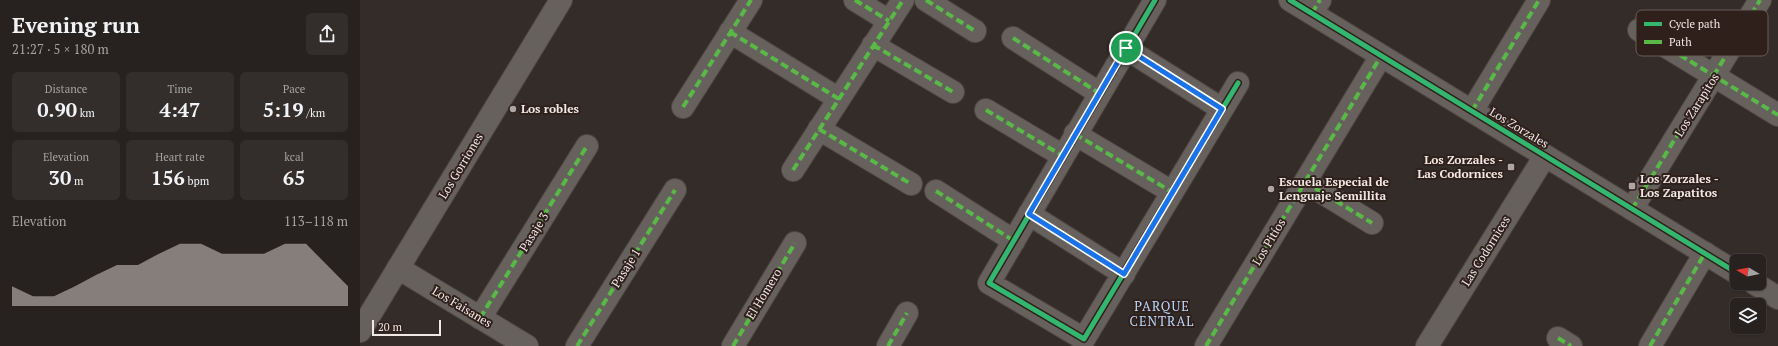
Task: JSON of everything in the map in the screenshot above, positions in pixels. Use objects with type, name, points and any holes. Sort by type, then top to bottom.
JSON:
[{"type":"street","name":"Los Gorriones","points":[[360,331],[561,0]]},
{"type":"street","points":[[683,107],[751,0]]},
{"type":"street","points":[[856,0],[889,21]]},
{"type":"street","points":[[793,170],[903,0]]},
{"type":"street","points":[[926,0],[975,31]]},
{"type":"street","points":[[1155,0],[1099,93],[989,283],[1084,339],[1238,83]]},
{"type":"street","name":"Los Zorzales","points":[[1290,0],[1316,6],[1381,56],[1730,269]]},
{"type":"street","points":[[1472,111],[1539,0]]},
{"type":"street","name":"Los Zarapitos","points":[[1754,10],[1760,0]]},
{"type":"street","points":[[730,32],[839,99]]},
{"type":"street","points":[[1013,38],[1099,93]]},
{"type":"street","points":[[873,45],[953,92]]},
{"type":"street","points":[[1126,48],[1222,109]]},
{"type":"street","name":"Los Pitíos","points":[[1206,346],[1381,56]]},
{"type":"street","points":[[1681,56],[1778,115]]},
{"type":"street","name":"Los Zarapitos","points":[[1632,209],[1726,56]]},
{"type":"street","points":[[986,110],[1063,156]]},
{"type":"street","points":[[819,129],[911,184]]},
{"type":"street","points":[[1075,134],[1172,192]]},
{"type":"street","name":"Pasaje 3","points":[[480,318],[588,146]]},
{"type":"street","name":"Las Codornices","points":[[1427,346],[1545,156]]},
{"type":"street","points":[[1305,182],[1372,223]]},
{"type":"street","name":"Pasaje 1","points":[[577,346],[675,190]]},
{"type":"street","points":[[936,191],[1014,241]]},
{"type":"street","points":[[1029,214],[1124,274]]},
{"type":"street","name":"El Homero","points":[[733,346],[796,243]]},
{"type":"street","points":[[1650,346],[1705,253]]},
{"type":"street","name":"Los Faisanes","points":[[398,268],[526,346]]},
{"type":"street","points":[[1765,290],[1778,298]]},
{"type":"street","points":[[888,346],[907,313]]},
{"type":"marked path","points":[[683,107],[751,0]]},
{"type":"marked path","points":[[855,0],[889,21]]},
{"type":"marked path","points":[[793,170],[903,0]]},
{"type":"marked path","points":[[926,0],[975,31]]},
{"type":"marked path","points":[[1312,13],[1320,0]]},
{"type":"marked path","points":[[1472,111],[1539,0]]},
{"type":"marked path","points":[[1754,10],[1760,0]]},
{"type":"marked path","points":[[730,32],[839,99]]},
{"type":"marked path","points":[[1013,38],[1099,93]]},
{"type":"marked path","points":[[873,45],[953,92]]},
{"type":"marked path","points":[[1125,48],[1222,109]]},
{"type":"marked path","points":[[1206,346],[1381,56]]},
{"type":"marked path","points":[[1682,56],[1778,115]]},
{"type":"marked path","points":[[1632,209],[1726,56]]},
{"type":"marked path","points":[[986,110],[1063,156]]},
{"type":"marked path","points":[[819,129],[911,184]]},
{"type":"marked path","points":[[1075,134],[1172,192]]},
{"type":"marked path","points":[[480,318],[587,146]]},
{"type":"marked path","points":[[1305,182],[1372,223]]},
{"type":"marked path","points":[[577,346],[675,190]]},
{"type":"marked path","points":[[936,191],[1014,241]]},
{"type":"marked path","points":[[1029,214],[1124,274]]},
{"type":"marked path","points":[[733,346],[795,243]]},
{"type":"marked path","points":[[1650,346],[1705,253]]},
{"type":"marked path","points":[[888,346],[907,313]]},
{"type":"marked path","points":[[1558,338],[1571,346]]},
{"type":"cycle path","points":[[1155,0],[989,283],[1084,339],[1238,83]]},
{"type":"cycle path","points":[[1290,0],[1730,269]]},
{"type":"place","name":"Los robles","points":[[513,109]]},
{"type":"place","name":"Los Zorzales - Las Codornices","points":[[1511,167]]},
{"type":"place","name":"Los Zorzales - Los Zapatitos","points":[[1632,186]]},
{"type":"place","name":"Escuela Especial de Lenguaje Semillita","points":[[1271,189]]},
{"type":"district","name":"PARQUE CENTRAL","points":[[1162,314]]},
{"type":"route","points":[[1126,48],[1222,109],[1124,274],[1029,214],[1126,48]]}]
